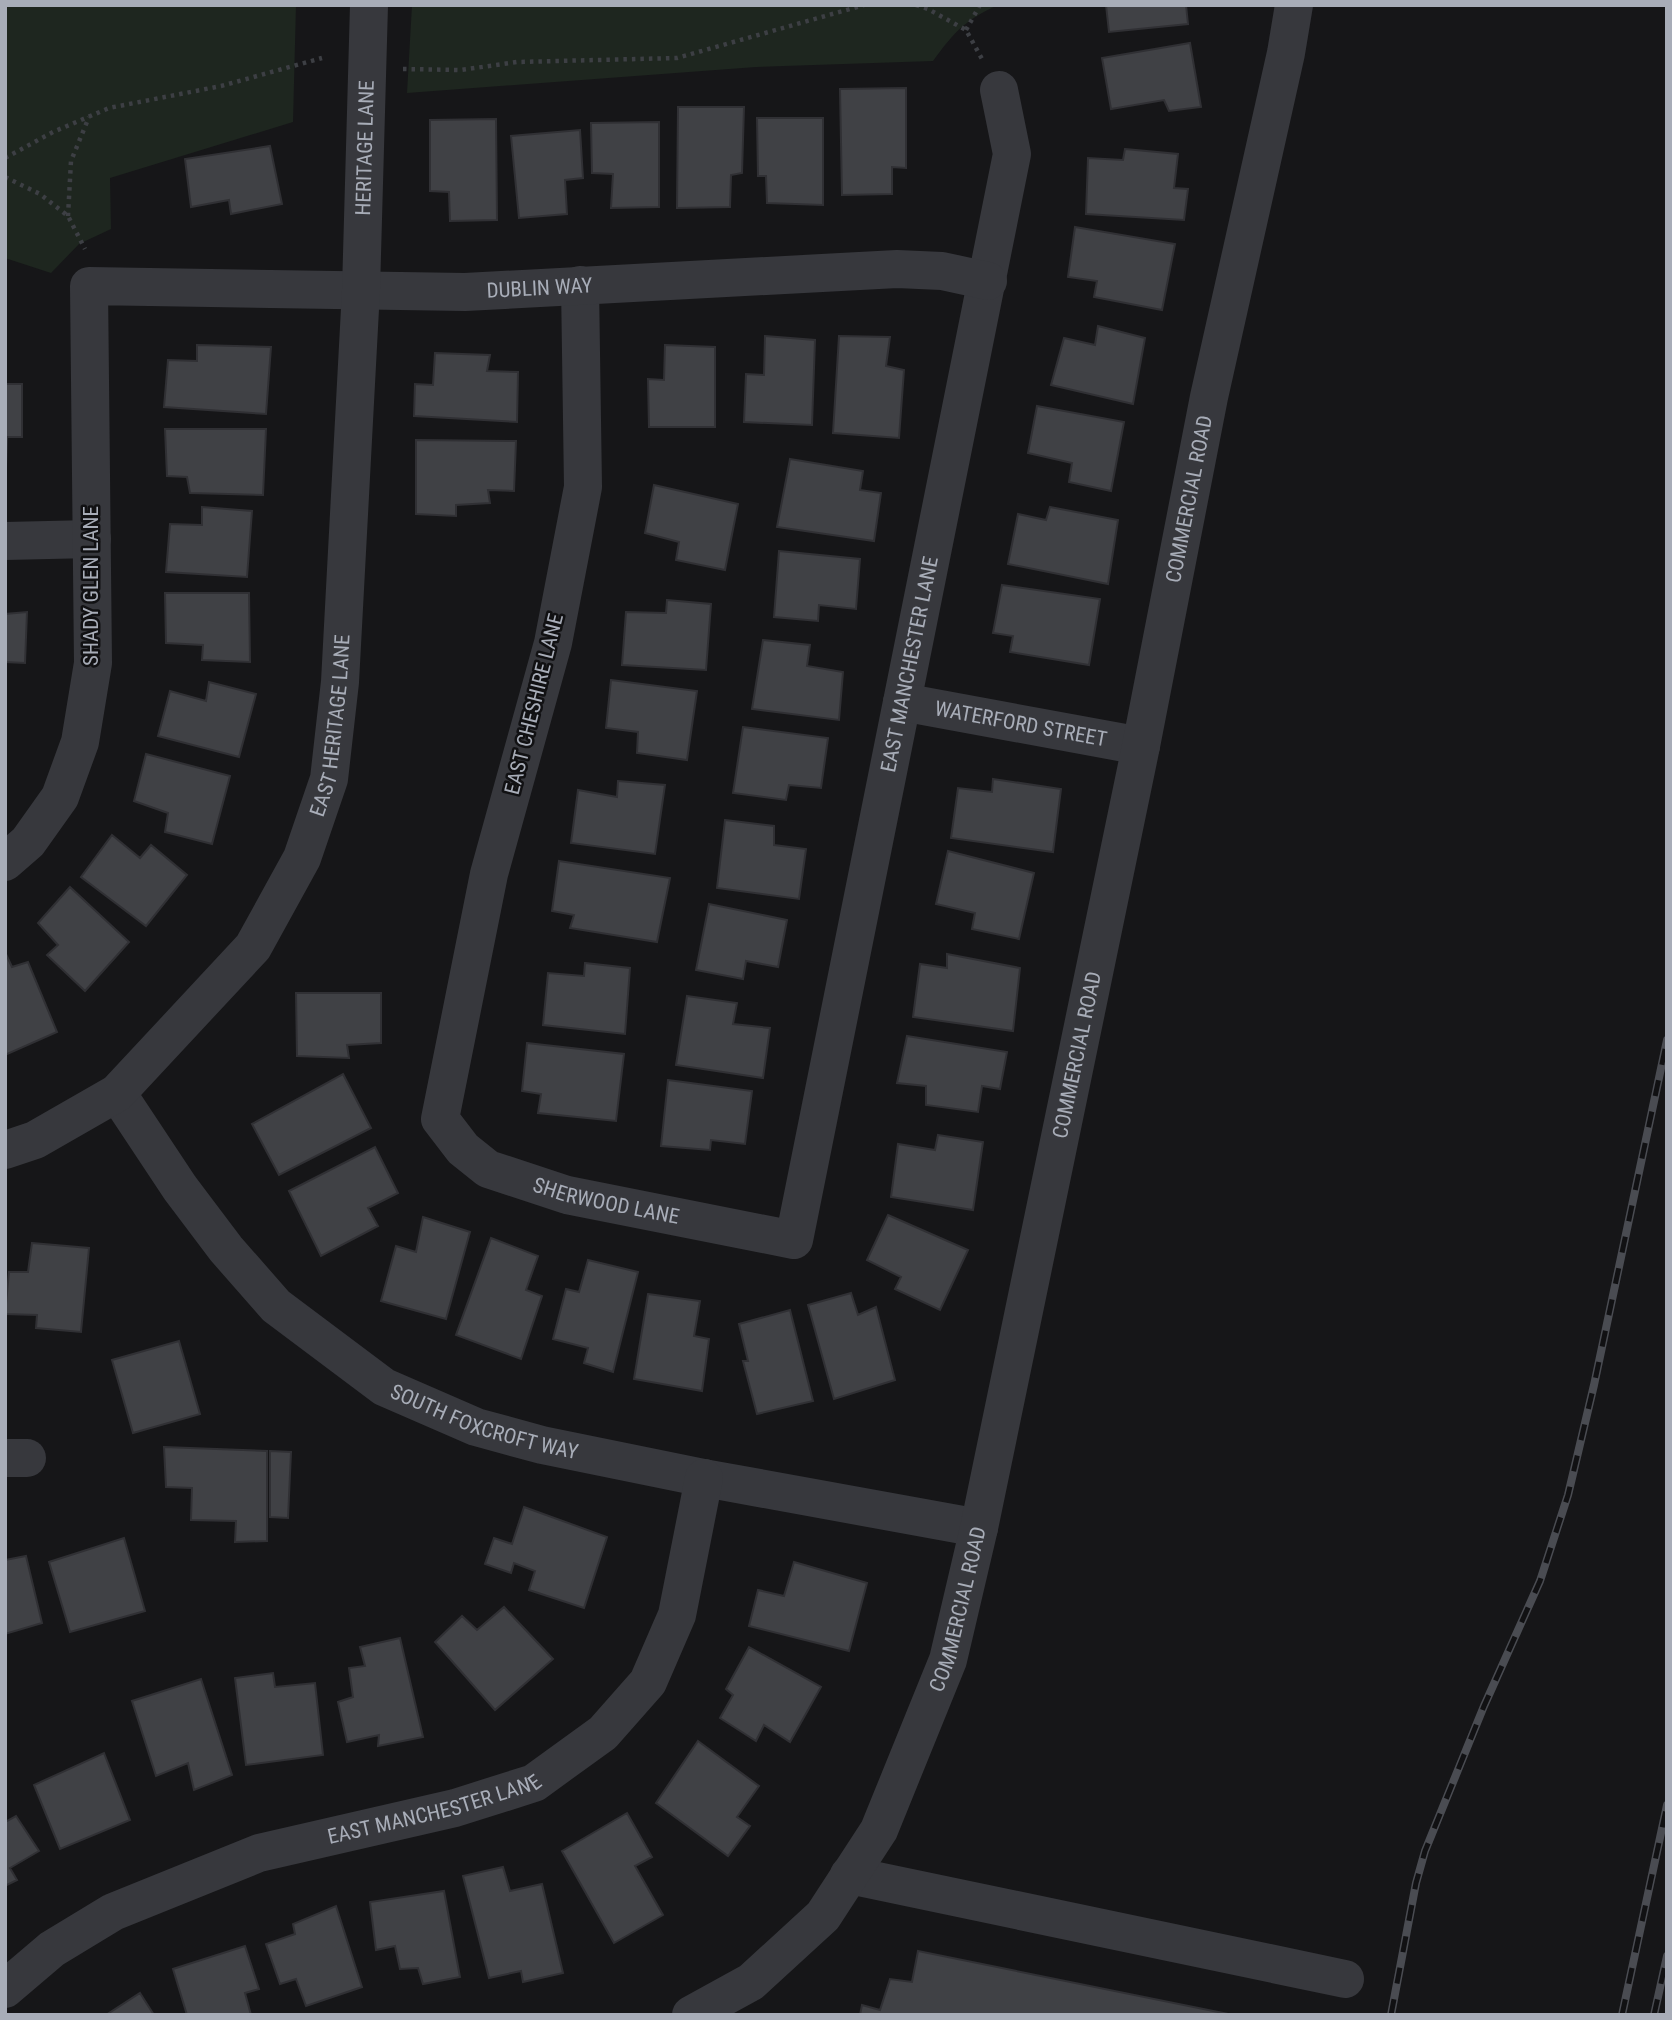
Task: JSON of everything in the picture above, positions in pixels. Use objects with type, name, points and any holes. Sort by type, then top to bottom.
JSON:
[{"type":"street","name":"HERITAGE LANE","points":[[361,290],[369,5]]},
{"type":"street","name":"COMMERCIAL ROAD","points":[[715,2008],[751,1982],[823,1916],[879,1830],[948,1660],[979,1528],[1141,746],[1209,397],[1286,53],[1294,5]]},
{"type":"street","name":"EAST MANCHESTER LANE","points":[[794,1240],[1012,154],[999,90]]},
{"type":"street","name":"DUBLIN WAY","points":[[89,286],[465,292],[897,269],[942,271],[988,281]]},
{"type":"street","name":"EAST CHESHIRE LANE","points":[[440,1119],[489,874],[553,643],[583,487],[580,285]]},
{"type":"street","name":"SHADY GLEN LANE","points":[[5,862],[29,842],[60,797],[79,742],[93,663],[89,286]]},
{"type":"street","name":"EAST HERITAGE LANE","points":[[5,1150],[35,1140],[117,1093],[253,947],[302,858],[329,779],[340,682],[361,290]]},
{"type":"street","points":[[5,541],[92,539]]},
{"type":"street","name":"WATERFORD STREET","points":[[902,702],[1141,746]]},
{"type":"street","name":"SOUTH FOXCROFT WAY","points":[[117,1093],[180,1188],[226,1249],[276,1306],[384,1387],[475,1427],[542,1445],[704,1478],[979,1528]]},
{"type":"street","name":"SHERWOOD LANE","points":[[440,1119],[463,1149],[488,1169],[567,1195],[794,1240]]},
{"type":"street","name":"EAST MANCHESTER LANE","points":[[5,1989],[52,1950],[113,1912],[259,1853],[455,1808],[534,1783],[583,1748],[603,1733],[648,1682],[677,1615],[704,1478]]},
{"type":"street","points":[[849,1875],[1345,1979]]},
{"type":"path","points":[[399,69],[461,70],[517,62],[677,58],[863,5]]},
{"type":"path","points":[[916,5],[966,30],[999,90]]},
{"type":"path","points":[[966,30],[980,5]]},
{"type":"path","points":[[5,158],[53,132],[109,108],[221,86],[322,58]]},
{"type":"path","points":[[68,216],[71,162],[89,116]]},
{"type":"path","points":[[5,177],[40,194],[68,216],[85,249],[89,286]]},
{"type":"shaded area","points":[[5,5],[296,5],[293,122],[110,178],[111,229],[79,244],[51,273],[5,258]]},
{"type":"shaded area","points":[[412,5],[998,5],[961,28],[933,61],[756,67],[407,93]]},
{"type":"building","points":[[1106,5],[1186,5],[1188,24],[1109,32]]},
{"type":"building","points":[[1190,43],[1201,107],[1169,111],[1164,100],[1111,109],[1102,58]]},
{"type":"building","points":[[906,88],[906,168],[892,167],[892,194],[842,195],[840,89]]},
{"type":"building","points":[[678,107],[744,107],[742,173],[731,175],[730,207],[677,208]]},
{"type":"building","points":[[757,118],[823,118],[823,205],[767,203],[766,176],[758,176]]},
{"type":"building","points":[[496,119],[497,220],[450,221],[449,192],[430,191],[430,120]]},
{"type":"building","points":[[659,122],[659,207],[611,208],[613,174],[592,173],[591,123]]},
{"type":"building","points":[[580,130],[583,178],[565,180],[567,214],[519,218],[511,136]]},
{"type":"building","points":[[270,146],[282,204],[231,214],[229,200],[191,207],[185,159]]},
{"type":"building","points":[[1125,149],[1178,154],[1174,188],[1188,189],[1184,220],[1086,214],[1088,158],[1123,160]]},
{"type":"building","points":[[1075,227],[1175,244],[1162,310],[1094,297],[1097,281],[1068,277]]},
{"type":"building","points":[[1098,326],[1145,338],[1133,404],[1051,385],[1064,338],[1095,345]]},
{"type":"building","points":[[765,336],[815,340],[812,425],[744,422],[746,374],[764,375]]},
{"type":"building","points":[[839,336],[890,337],[886,366],[904,370],[899,438],[833,433]]},
{"type":"building","points":[[197,345],[271,347],[266,414],[164,407],[168,360],[197,361]]},
{"type":"building","points":[[665,345],[715,347],[715,427],[649,427],[648,379],[664,380]]},
{"type":"building","points":[[435,353],[490,355],[487,371],[518,372],[517,422],[414,416],[415,384],[433,385]]},
{"type":"building","points":[[5,384],[22,384],[22,437],[7,437],[6,468]]},
{"type":"building","points":[[1037,406],[1124,422],[1111,491],[1069,482],[1072,463],[1028,453]]},
{"type":"building","points":[[165,429],[266,429],[263,495],[190,493],[187,477],[167,476]]},
{"type":"building","points":[[416,440],[516,441],[514,491],[488,490],[490,503],[456,505],[456,516],[416,514]]},
{"type":"building","points":[[790,459],[863,471],[860,490],[881,493],[874,541],[777,527]]},
{"type":"building","points":[[654,485],[738,504],[725,570],[676,560],[679,542],[645,533]]},
{"type":"building","points":[[202,507],[252,511],[247,577],[166,572],[170,524],[202,525]]},
{"type":"building","points":[[1050,507],[1118,520],[1108,584],[1008,564],[1018,514],[1046,520]]},
{"type":"building","points":[[779,551],[860,559],[856,609],[819,605],[818,621],[774,617]]},
{"type":"building","points":[[1002,585],[1100,599],[1089,665],[1010,652],[1013,636],[993,633]]},
{"type":"building","points":[[165,593],[249,593],[250,662],[202,660],[203,645],[166,643]]},
{"type":"building","points":[[667,600],[711,604],[706,670],[622,665],[626,612],[666,613]]},
{"type":"building","points":[[27,612],[25,663],[5,662],[5,614]]},
{"type":"building","points":[[763,640],[810,645],[807,666],[843,672],[839,720],[752,709]]},
{"type":"building","points":[[611,680],[697,691],[687,760],[637,753],[638,732],[606,728]]},
{"type":"building","points":[[209,682],[256,694],[239,757],[158,736],[170,691],[206,701]]},
{"type":"building","points":[[743,727],[828,738],[821,788],[789,785],[786,800],[733,793]]},
{"type":"building","points":[[146,754],[230,776],[212,844],[165,832],[168,813],[134,801]]},
{"type":"building","points":[[993,779],[1061,789],[1053,852],[951,838],[958,788],[992,792]]},
{"type":"building","points":[[618,781],[665,785],[655,854],[571,843],[578,790],[617,797]]},
{"type":"building","points":[[725,820],[774,826],[774,845],[806,849],[799,899],[717,888]]},
{"type":"building","points":[[112,835],[140,858],[151,845],[187,875],[146,926],[81,877]]},
{"type":"building","points":[[948,851],[1034,873],[1019,939],[972,929],[975,913],[936,904]]},
{"type":"building","points":[[559,861],[670,878],[657,942],[570,928],[574,915],[552,911]]},
{"type":"building","points":[[70,887],[129,942],[85,991],[47,955],[58,945],[38,923]]},
{"type":"building","points":[[709,904],[787,920],[778,967],[746,961],[743,979],[696,970]]},
{"type":"building","points":[[5,952],[12,967],[28,962],[57,1032],[5,1055]]},
{"type":"building","points":[[947,954],[1020,968],[1013,1031],[913,1017],[920,964],[947,968]]},
{"type":"building","points":[[585,963],[630,968],[625,1034],[543,1025],[548,973],[584,976]]},
{"type":"building","points":[[296,993],[381,993],[381,1043],[347,1045],[349,1058],[297,1056]]},
{"type":"building","points":[[687,996],[737,1003],[733,1024],[770,1028],[763,1078],[676,1065]]},
{"type":"building","points":[[907,1036],[1007,1052],[1000,1089],[982,1086],[978,1112],[926,1105],[926,1086],[897,1083]]},
{"type":"building","points":[[527,1043],[624,1054],[616,1121],[538,1113],[541,1094],[522,1091]]},
{"type":"building","points":[[343,1074],[371,1128],[279,1175],[252,1124]]},
{"type":"building","points":[[668,1080],[752,1091],[745,1144],[711,1140],[710,1150],[661,1146]]},
{"type":"building","points":[[938,1135],[983,1142],[973,1210],[891,1197],[898,1144],[935,1150]]},
{"type":"building","points":[[375,1147],[398,1193],[368,1208],[378,1226],[321,1256],[289,1191]]},
{"type":"building","points":[[888,1215],[968,1250],[940,1310],[895,1289],[901,1277],[867,1260]]},
{"type":"building","points":[[423,1217],[470,1232],[446,1319],[381,1301],[396,1246],[416,1252]]},
{"type":"building","points":[[491,1238],[538,1256],[526,1290],[542,1296],[521,1359],[456,1335]]},
{"type":"building","points":[[32,1243],[89,1248],[81,1332],[36,1328],[37,1315],[5,1314],[9,1272],[28,1272]]},
{"type":"building","points":[[588,1260],[638,1272],[613,1372],[584,1363],[588,1348],[553,1339],[566,1289],[579,1292]]},
{"type":"building","points":[[851,1293],[858,1315],[876,1307],[895,1380],[834,1399],[808,1305]]},
{"type":"building","points":[[648,1294],[700,1301],[694,1336],[709,1339],[702,1391],[634,1379]]},
{"type":"building","points":[[790,1310],[813,1401],[757,1414],[743,1361],[748,1361],[739,1324]]},
{"type":"building","points":[[179,1341],[200,1414],[133,1433],[112,1360]]},
{"type":"building","points":[[164,1447],[267,1451],[267,1541],[235,1542],[236,1521],[191,1520],[192,1488],[166,1487]]},
{"type":"building","points":[[270,1451],[291,1452],[288,1518],[270,1517]]},
{"type":"building","points":[[524,1507],[607,1537],[584,1608],[529,1590],[535,1571],[514,1563],[511,1573],[485,1564],[494,1538],[512,1544]]},
{"type":"building","points":[[124,1538],[145,1611],[70,1632],[49,1562]]},
{"type":"building","points":[[26,1556],[42,1623],[5,1634],[5,1560]]},
{"type":"building","points":[[794,1562],[867,1583],[849,1651],[749,1626],[758,1590],[784,1596]]},
{"type":"building","points":[[504,1607],[553,1659],[495,1710],[435,1642],[462,1616],[477,1630]]},
{"type":"building","points":[[400,1638],[423,1737],[378,1746],[379,1735],[347,1742],[338,1702],[353,1697],[349,1668],[365,1666],[360,1647]]},
{"type":"building","points":[[749,1647],[821,1687],[790,1742],[764,1725],[756,1741],[720,1718],[733,1695],[726,1689]]},
{"type":"building","points":[[273,1673],[275,1687],[315,1683],[323,1755],[246,1765],[235,1678]]},
{"type":"building","points":[[201,1679],[232,1775],[194,1790],[188,1763],[156,1776],[132,1701]]},
{"type":"building","points":[[698,1741],[759,1786],[737,1817],[750,1826],[728,1856],[656,1803]]},
{"type":"building","points":[[104,1753],[130,1820],[60,1849],[34,1785]]},
{"type":"building","points":[[627,1813],[652,1857],[635,1866],[663,1915],[614,1943],[562,1851]]},
{"type":"building","points":[[16,1816],[39,1851],[10,1868],[17,1880],[5,1886],[5,1822]]},
{"type":"building","points":[[503,1867],[510,1891],[542,1884],[563,1973],[523,1982],[521,1971],[489,1978],[463,1876]]},
{"type":"building","points":[[444,1891],[460,1977],[423,1984],[418,1968],[400,1969],[395,1946],[376,1950],[370,1902]]},
{"type":"building","points":[[336,1906],[362,1987],[306,2006],[296,1979],[280,1984],[266,1944],[295,1934],[293,1924]]},
{"type":"building","points":[[245,1946],[259,1989],[245,1993],[251,2015],[187,2015],[173,1969]]},
{"type":"building","points":[[918,1951],[1233,2015],[860,2015],[862,2005],[880,2010],[890,1979],[912,1982]]},
{"type":"building","points":[[140,1993],[154,2015],[106,2015]]},
{"type":"railway","points":[[1391,2015],[1416,1883],[1425,1851],[1484,1706],[1540,1581],[1568,1495],[1667,1040]]},
{"type":"railway","points":[[1622,2015],[1667,1805]]},
{"type":"railway","points":[[1654,2015],[1667,1956]]}]
